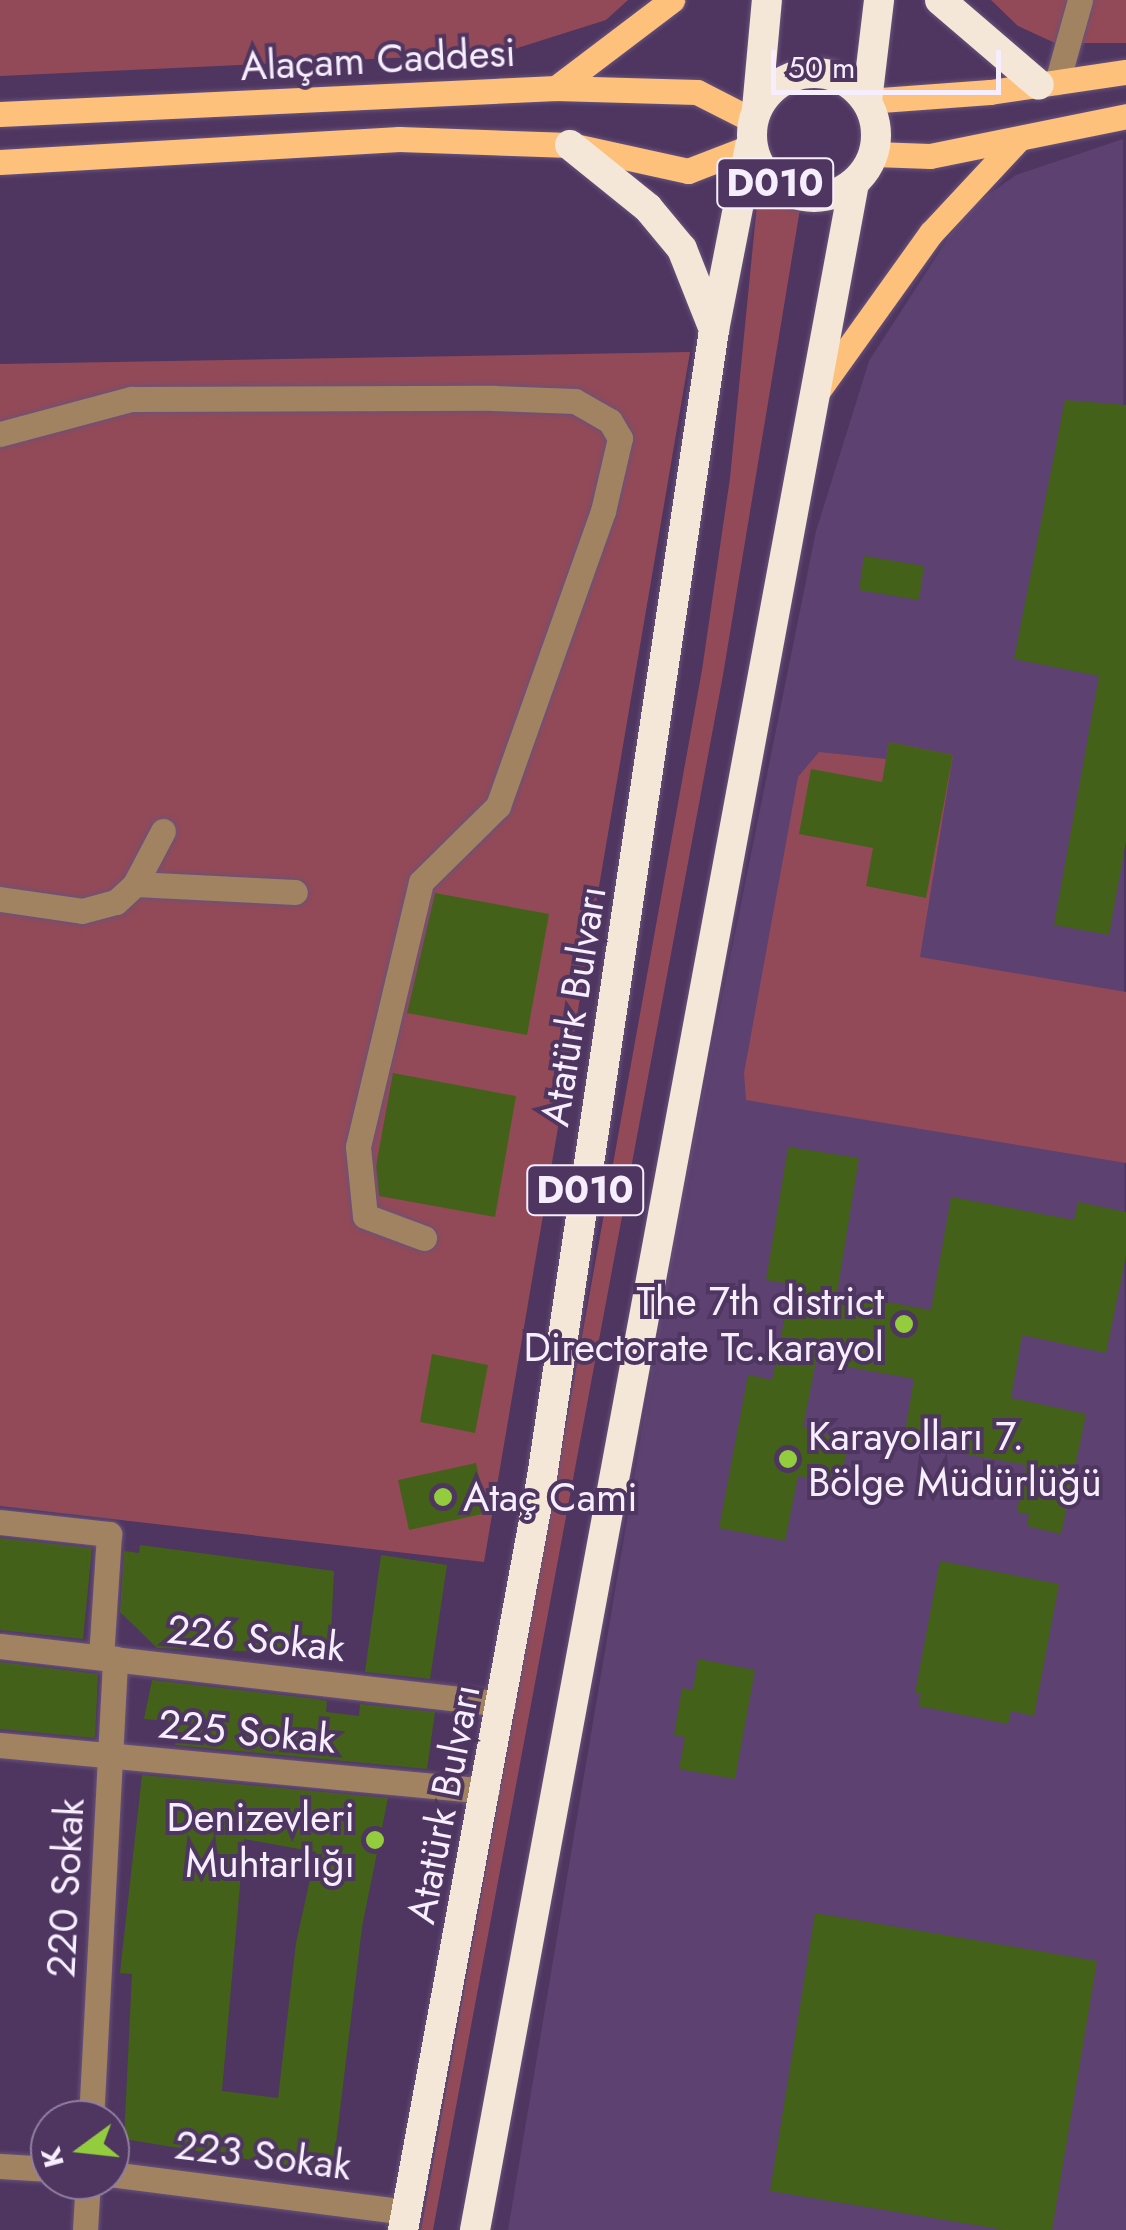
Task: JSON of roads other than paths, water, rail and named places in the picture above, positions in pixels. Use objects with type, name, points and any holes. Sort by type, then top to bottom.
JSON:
[{"type":"highway","name":"Atatürk Bulvarı","points":[[405,2221],[503,1704],[714,330],[753,125],[767,0]]},
{"type":"highway","name":"D010","points":[[867,101],[879,0]]},
{"type":"highway","points":[[940,0],[1048,83]]},
{"type":"highway","name":"D010","points":[[475,2230],[854,184],[874,154],[874,118],[867,101],[837,77],[800,74],[768,93],[753,125],[770,179],[802,197],[838,194],[854,184]]},
{"type":"highway","points":[[570,145],[648,208],[682,249],[714,330]]},
{"type":"main road","points":[[556,88],[672,0]]},
{"type":"main road","points":[[867,101],[1126,72]]},
{"type":"main road","name":"Alaçam Caddesi","points":[[0,114],[556,88],[697,92],[753,125],[688,171],[570,145],[398,139],[0,162]]},
{"type":"main road","points":[[874,154],[930,156],[1016,142],[1126,116]]},
{"type":"main road","points":[[817,392],[932,234],[1016,142]]},
{"type":"street","points":[[1048,83],[1080,0]]},
{"type":"street","points":[[0,434],[131,400],[494,398],[575,401],[610,420],[620,438],[603,511],[498,806],[422,882],[358,1147],[365,1216],[424,1238]]},
{"type":"street","points":[[0,899],[82,911],[116,902],[134,884],[163,831]]},
{"type":"street","points":[[134,884],[295,892]]},
{"type":"street","name":"220 Sokak","points":[[0,1522],[109,1534],[110,1756],[92,2100]]},
{"type":"street","name":"226 Sokak","points":[[0,1646],[503,1704]]},
{"type":"street","name":"225 Sokak","points":[[0,1745],[487,1791]]},
{"type":"street","points":[[0,2166],[30,2167]]},
{"type":"street","name":"223 Sokak","points":[[130,2177],[405,2221]]},
{"type":"street","points":[[85,2230],[87,2200]]},
{"type":"place","name":"The 7th district Directorate Tc.karayol","points":[[904,1324]]},
{"type":"place","name":"Karayolları 7. Bölge Müdürlüğü","points":[[788,1459]]},
{"type":"place","name":"Ataç Cami","points":[[443,1497]]},
{"type":"place","name":"Denizevleri Muhtarlığı","points":[[375,1840]]}]
